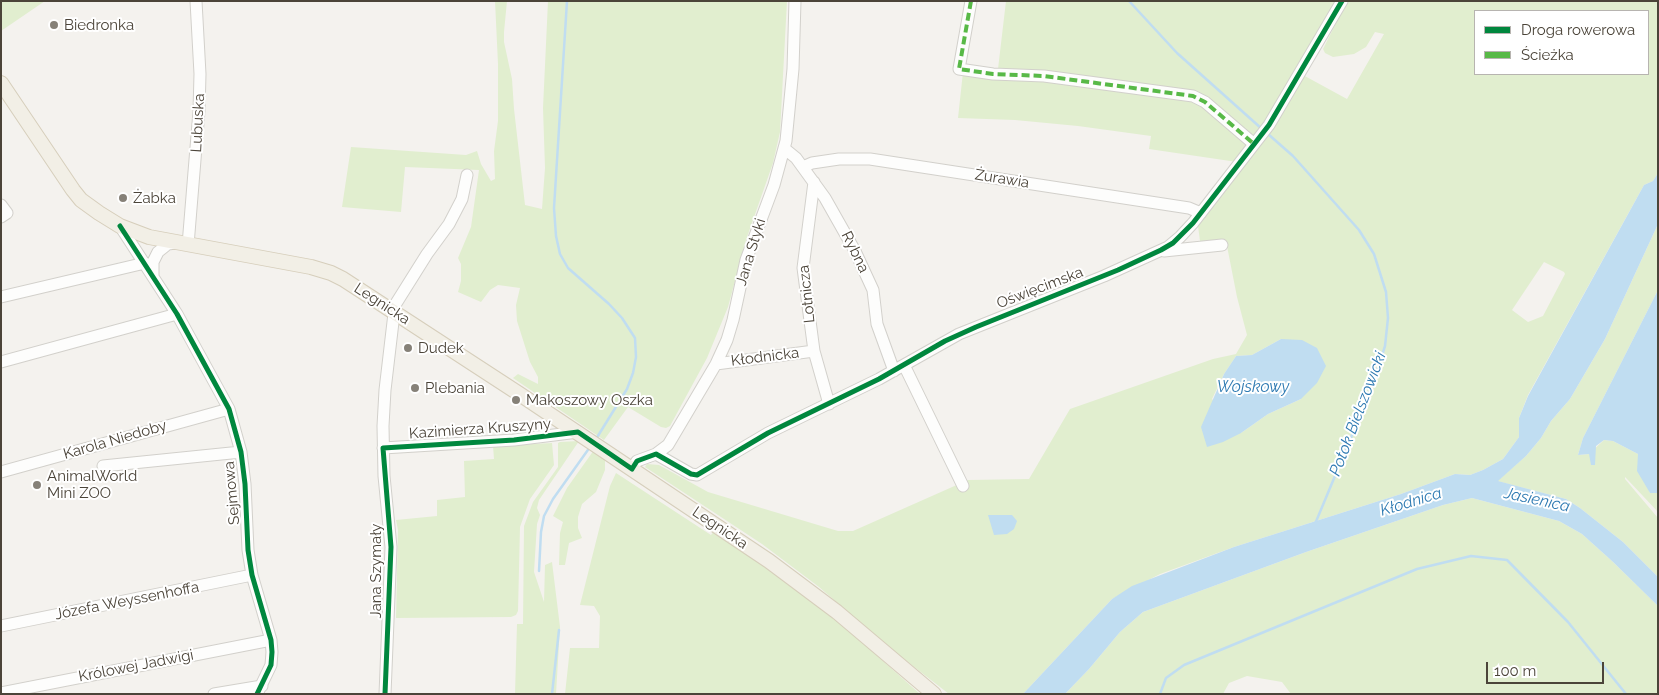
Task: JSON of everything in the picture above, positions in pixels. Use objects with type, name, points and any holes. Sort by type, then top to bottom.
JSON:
[{"type":"main road","name":"Legnicka","points":[[1,83],[77,195],[89,207],[120,226],[149,237],[322,270],[343,279],[714,523],[799,582],[934,694]]},
{"type":"street","name":"Lubuska","points":[[182,244],[199,111],[200,74],[196,1]]},
{"type":"street","name":"Jana Styki","points":[[632,469],[637,462],[666,448],[716,364],[730,330],[746,260],[774,185],[785,149],[793,69],[795,1]]},
{"type":"street","points":[[971,1],[959,69],[993,74],[1039,76],[1193,96],[1205,102],[1258,140]]},
{"type":"street","name":"Oświęcimska","points":[[656,454],[691,474],[698,475],[768,434],[899,368],[945,341],[1104,276],[1168,246],[1201,213],[1269,125],[1342,1]]},
{"type":"street","name":"Rybna","points":[[785,149],[803,167],[837,217],[873,290],[877,324],[963,486]]},
{"type":"street","name":"Żurawia","points":[[803,167],[812,163],[839,159],[875,160],[1189,208],[1201,213]]},
{"type":"street","name":"Jana Szymały","points":[[385,694],[391,547],[383,448],[385,390],[396,305],[427,254],[450,224],[462,199],[467,175]]},
{"type":"street","name":"Lotnicza","points":[[814,182],[803,263],[814,351],[829,404]]},
{"type":"street","points":[[1,205],[6,213],[1,217]]},
{"type":"street","name":"Sejmowa","points":[[120,226],[177,314],[229,409],[241,452],[247,501],[248,550],[252,576],[271,640],[271,665],[260,690]]},
{"type":"street","points":[[1186,230],[1191,235],[1194,247]]},
{"type":"street","points":[[153,276],[152,262],[158,252],[168,244],[182,244]]},
{"type":"street","name":"Oświęcimska","points":[[1153,254],[1168,250],[1222,245]]},
{"type":"street","points":[[1,297],[145,263]]},
{"type":"street","points":[[1,362],[177,314]]},
{"type":"street","name":"Kłodnicka","points":[[716,364],[814,351]]},
{"type":"street","name":"Karola Niedoby","points":[[1,472],[229,409]]},
{"type":"street","name":"Kazimierza Kruszyny","points":[[383,448],[580,434]]},
{"type":"street","name":"Karola Niedoby","points":[[103,466],[241,452]]},
{"type":"street","name":"Józefa Weyssenhoffa","points":[[1,626],[252,576]]},
{"type":"street","name":"Królowej Jadwigi","points":[[1,693],[271,640]]},
{"type":"street","points":[[214,694],[260,690]]},
{"type":"green space","points":[[1,1],[45,1],[1,31]]},
{"type":"green space","points":[[495,1],[507,1],[504,42],[512,79],[525,205],[542,209],[545,168],[543,108],[548,1],[787,1],[780,132],[773,163],[746,240],[728,307],[707,358],[670,426],[666,428],[661,427],[628,407],[604,440],[513,378],[518,374],[538,384],[538,377],[530,362],[517,321],[516,305],[520,288],[498,285],[490,290],[481,302],[458,292],[461,281],[461,264],[458,258],[471,227],[479,170],[405,167],[401,212],[342,207],[351,147],[466,155],[477,151],[481,164],[491,181],[495,179],[494,151],[498,121],[498,64]]},
{"type":"green space","points":[[1006,1],[1341,1],[1265,121],[1251,138],[1203,95],[1171,89],[998,69]]},
{"type":"green space","points":[[1349,1],[1658,1],[1658,173],[1653,181],[1644,185],[1528,395],[1519,418],[1519,437],[1503,459],[1470,475],[1455,474],[1401,494],[1234,547],[1160,574],[1112,599],[1023,694],[949,694],[891,649],[819,587],[762,544],[645,467],[647,464],[659,465],[708,492],[838,531],[853,531],[968,480],[1029,479],[1070,409],[1213,359],[1236,354],[1247,335],[1226,241],[1203,243],[1200,241],[1198,226],[1303,75],[1347,99],[1384,34],[1375,32],[1366,47],[1354,54],[1333,57],[1325,53],[1323,49]],"holes":[[[1544,262],[1565,274],[1543,316],[1528,322],[1512,310]],[[1281,339],[1301,399],[1268,414],[1241,433],[1212,399],[1224,374],[1236,356],[1252,355]]]},
{"type":"green space","points":[[963,72],[1191,98],[1249,143],[1237,162],[1149,149],[1151,136],[1015,120],[958,118]]},
{"type":"green space","points":[[1658,224],[1658,290],[1583,438],[1578,455],[1589,454],[1604,440],[1613,441],[1638,454],[1650,493],[1658,493],[1658,512],[1625,477],[1625,479],[1658,518],[1658,577],[1623,542],[1566,499],[1497,481],[1526,456],[1541,438],[1551,421],[1570,399],[1605,339]]},
{"type":"green space","points":[[579,441],[539,500],[537,508],[540,515],[537,524],[534,572],[544,602],[545,565],[552,562],[560,627],[556,694],[515,694],[517,624],[523,624],[524,526],[533,502],[558,467],[558,443]]},
{"type":"green space","points":[[552,443],[554,465],[530,499],[520,527],[518,611],[516,615],[511,617],[396,618],[398,530],[396,520],[437,516],[437,500],[465,497],[464,461],[494,459],[493,446]]},
{"type":"green space","points":[[594,450],[605,458],[605,470],[596,492],[582,504],[578,517],[578,528],[582,538],[569,543],[565,565],[559,565],[560,533],[563,522],[553,516],[567,488]]},
{"type":"green space","points":[[616,473],[711,535],[714,531],[754,558],[846,628],[920,694],[565,694],[570,648],[599,648],[600,616],[594,606],[580,605],[610,486]]},
{"type":"green space","points":[[1472,498],[1559,521],[1582,534],[1658,606],[1658,694],[1291,694],[1282,682],[1247,676],[1229,683],[1223,694],[1065,694],[1120,632],[1143,612],[1306,552],[1443,505]]},
{"type":"water","points":[[1658,173],[1658,224],[1605,339],[1570,399],[1551,421],[1541,438],[1526,456],[1498,481],[1566,499],[1580,508],[1623,542],[1658,577],[1658,606],[1582,534],[1559,521],[1472,498],[1443,505],[1306,552],[1143,612],[1120,632],[1065,694],[1023,694],[1112,599],[1132,586],[1234,547],[1401,494],[1455,474],[1470,475],[1503,459],[1519,437],[1519,418],[1528,396],[1644,185],[1653,181]]},
{"type":"water","points":[[1658,290],[1658,493],[1650,493],[1637,471],[1638,454],[1613,441],[1604,440],[1596,446],[1595,465],[1591,465],[1589,454],[1578,455],[1583,438]]},
{"type":"water","name":"Wojskowy","points":[[1281,339],[1302,340],[1317,348],[1326,366],[1317,383],[1301,399],[1268,414],[1241,433],[1207,447],[1201,427],[1224,374],[1236,356],[1252,355]]},
{"type":"water","points":[[988,515],[1012,515],[1017,521],[1014,529],[1007,534],[994,535]]},
{"type":"waterway","points":[[567,1],[554,208],[556,236],[560,254],[568,268],[609,304],[622,318],[635,338],[636,357],[627,389],[596,439]]},
{"type":"waterway","name":"Potok Bielszowicki","points":[[1129,1],[1177,53],[1262,129]]},
{"type":"waterway","name":"Potok Bielszowicki","points":[[1268,134],[1293,156],[1359,230],[1374,254],[1386,292],[1388,318],[1385,346],[1372,387],[1315,524]]},
{"type":"waterway","points":[[539,571],[541,532],[544,516],[553,499],[590,447]]},
{"type":"waterway","points":[[1160,694],[1166,678],[1184,665],[1417,569],[1471,556],[1507,560],[1568,622],[1626,694]]},
{"type":"waterway","points":[[552,694],[559,630]]},
{"type":"marked path","points":[[971,1],[959,69],[993,74],[1044,76],[1193,96],[1205,102],[1254,144]]},
{"type":"cycle path","points":[[385,694],[391,547],[383,448],[514,440],[578,432],[632,469],[637,461],[656,454],[691,474],[697,475],[768,433],[879,379],[945,341],[1118,270],[1173,243],[1193,223],[1269,125],[1342,1]]},
{"type":"cycle path","points":[[120,226],[177,314],[229,409],[241,452],[245,484],[248,550],[252,575],[271,640],[271,665],[257,694]]},
{"type":"place","name":"Biedronka","points":[[54,25]]},
{"type":"place","name":"Żabka","points":[[123,198]]},
{"type":"place","name":"Dudek","points":[[408,348]]},
{"type":"place","name":"Plebania","points":[[415,388]]},
{"type":"place","name":"Makoszowy Oszka","points":[[516,400]]},
{"type":"place","name":"AnimalWorld Mini ZOO","points":[[37,485]]},
{"type":"water label","name":"Jasienica","points":[[1537,500]]},
{"type":"water label","name":"Kłodnica","points":[[1411,502]]}]
